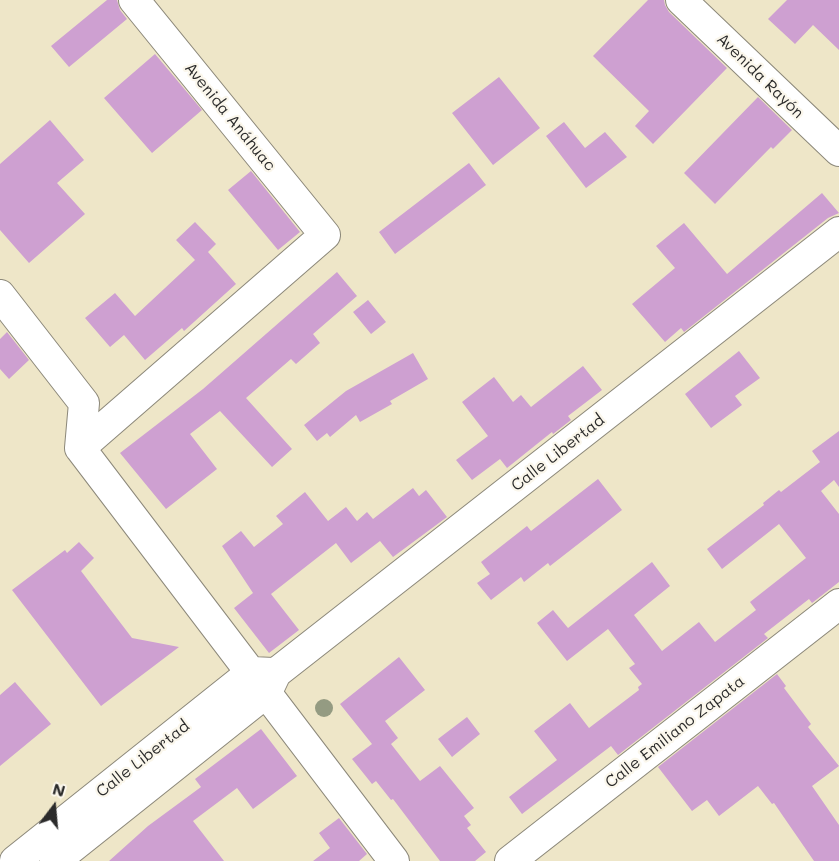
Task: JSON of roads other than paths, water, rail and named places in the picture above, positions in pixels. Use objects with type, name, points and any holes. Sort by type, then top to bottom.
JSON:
[{"type":"street","name":"Avenida Anáhuac","points":[[80,448],[325,235],[134,0]]},
{"type":"street","name":"Avenida Rayón","points":[[681,0],[839,151]]},
{"type":"street","name":"Calle Libertad","points":[[15,861],[59,847],[265,679],[839,232]]},
{"type":"street","points":[[0,295],[84,403],[80,448],[265,679],[394,861]]},
{"type":"street","name":"Calle Emiliano Zapata","points":[[510,861],[839,604]]}]
